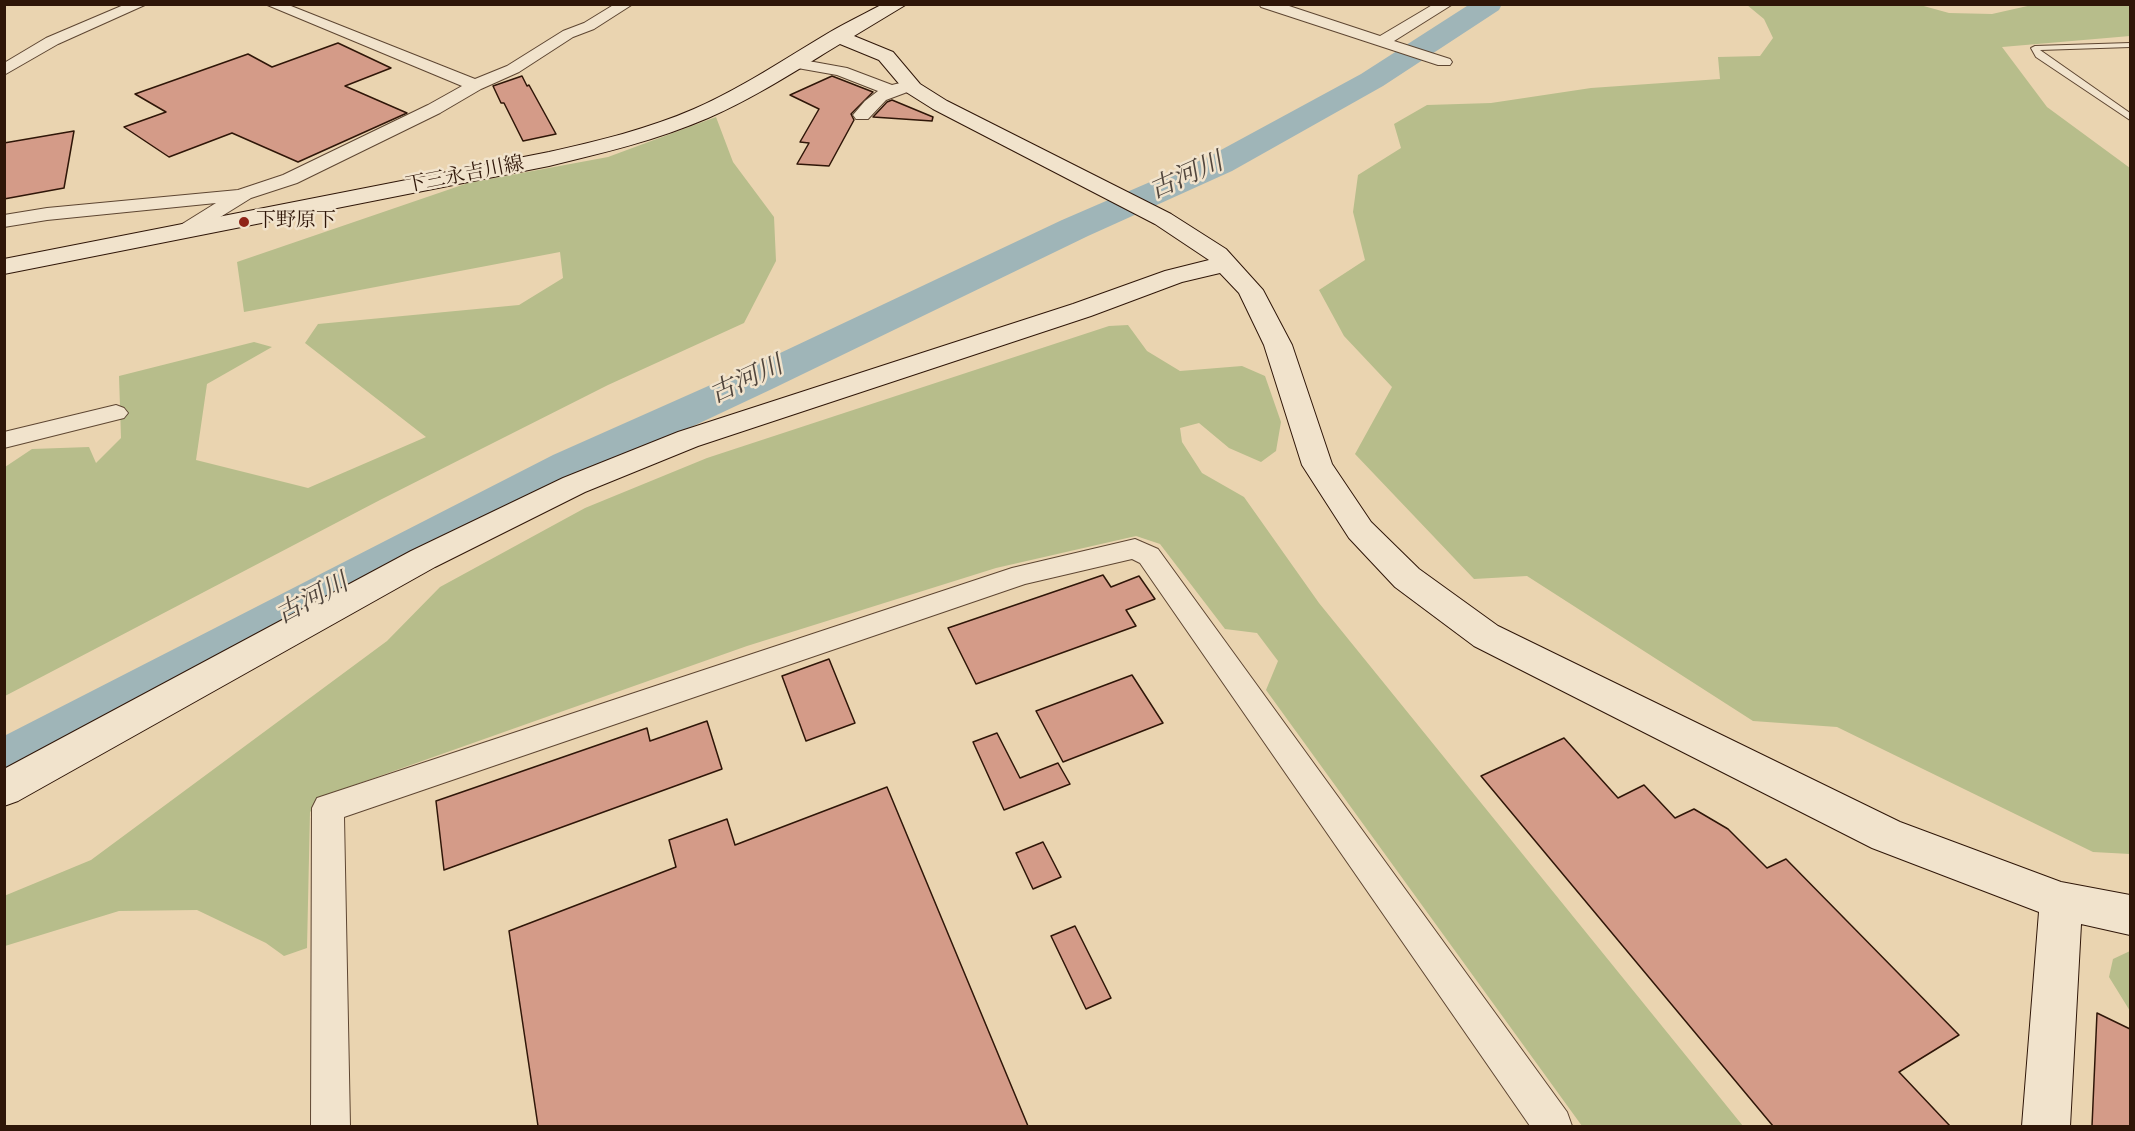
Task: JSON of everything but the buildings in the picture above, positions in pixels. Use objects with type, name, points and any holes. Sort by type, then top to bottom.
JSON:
[{"type":"street","points":[[4,70],[20,58],[52,41],[140,4]]},
{"type":"street","points":[[272,4],[475,85]]},
{"type":"street","points":[[4,221],[47,214],[244,194],[290,179],[434,108],[475,85],[513,69],[567,34],[589,26],[626,4]]},
{"type":"street","name":"下三永吉川線","points":[[4,267],[612,145],[675,124],[723,103],[836,36],[898,4]]},
{"type":"street","points":[[1266,4],[1444,62]]},
{"type":"street","points":[[1384,42],[1446,4]]},
{"type":"street","points":[[836,36],[872,48],[886,56],[900,88]]},
{"type":"street","points":[[792,63],[841,71],[900,88],[940,105],[1164,219],[1217,254],[1251,290],[1278,345],[1317,465],[1360,530],[1407,578],[1486,636],[1886,835],[2061,901],[2130,915]]},
{"type":"street","points":[[862,115],[872,101],[900,88]]},
{"type":"street","points":[[186,230],[244,194]]},
{"type":"street","points":[[4,789],[423,559],[574,485],[688,439],[1082,310],[1174,276],[1226,264]]},
{"type":"street","points":[[4,440],[116,413]]},
{"type":"street","points":[[330,1126],[328,808],[1022,575],[1135,549],[1149,556],[1553,1126]]},
{"type":"street","points":[[2046,1126],[2061,901]]},
{"type":"lane","points":[[2130,45],[2035,48],[2039,55],[2130,117]]},
{"type":"green space","points":[[1747,5],[1920,5],[1949,13],[1992,14],[2032,5],[2130,5],[2130,36],[2002,47],[2047,107],[2130,168],[2130,854],[2093,852],[1837,727],[1753,721],[1527,576],[1474,579],[1355,454],[1392,387],[1344,336],[1319,290],[1365,260],[1353,212],[1358,175],[1401,148],[1394,124],[1427,105],[1491,103],[1591,88],[1720,79],[1718,57],[1760,56],[1773,38],[1764,19]]},
{"type":"green space","points":[[716,117],[733,162],[774,217],[776,261],[744,323],[608,385],[380,500],[5,696],[5,467],[32,449],[89,447],[96,463],[121,438],[119,376],[254,342],[272,347],[207,384],[196,460],[308,488],[426,437],[305,343],[318,324],[519,305],[563,278],[560,252],[244,312],[237,262],[468,183],[608,157]]},
{"type":"green space","points":[[1128,325],[1147,351],[1180,371],[1242,366],[1265,376],[1281,422],[1276,451],[1261,462],[1229,448],[1199,423],[1180,428],[1182,442],[1202,473],[1244,497],[1319,603],[1743,1126],[1582,1126],[1266,690],[1278,661],[1257,633],[1225,629],[1160,544],[1136,536],[996,568],[747,646],[326,795],[310,812],[307,948],[284,956],[266,943],[197,910],[119,911],[5,946],[4,896],[91,860],[387,641],[440,587],[585,508],[707,458],[1109,326]]},
{"type":"green space","points":[[2130,951],[2130,1011],[2109,977],[2113,959]]},
{"type":"waterway","name":"古河川","points":[[4,764],[569,466],[757,380],[1075,228],[1220,164],[1372,80],[1489,4]]},
{"type":"place","name":"下野原下","points":[[244,222]]}]
